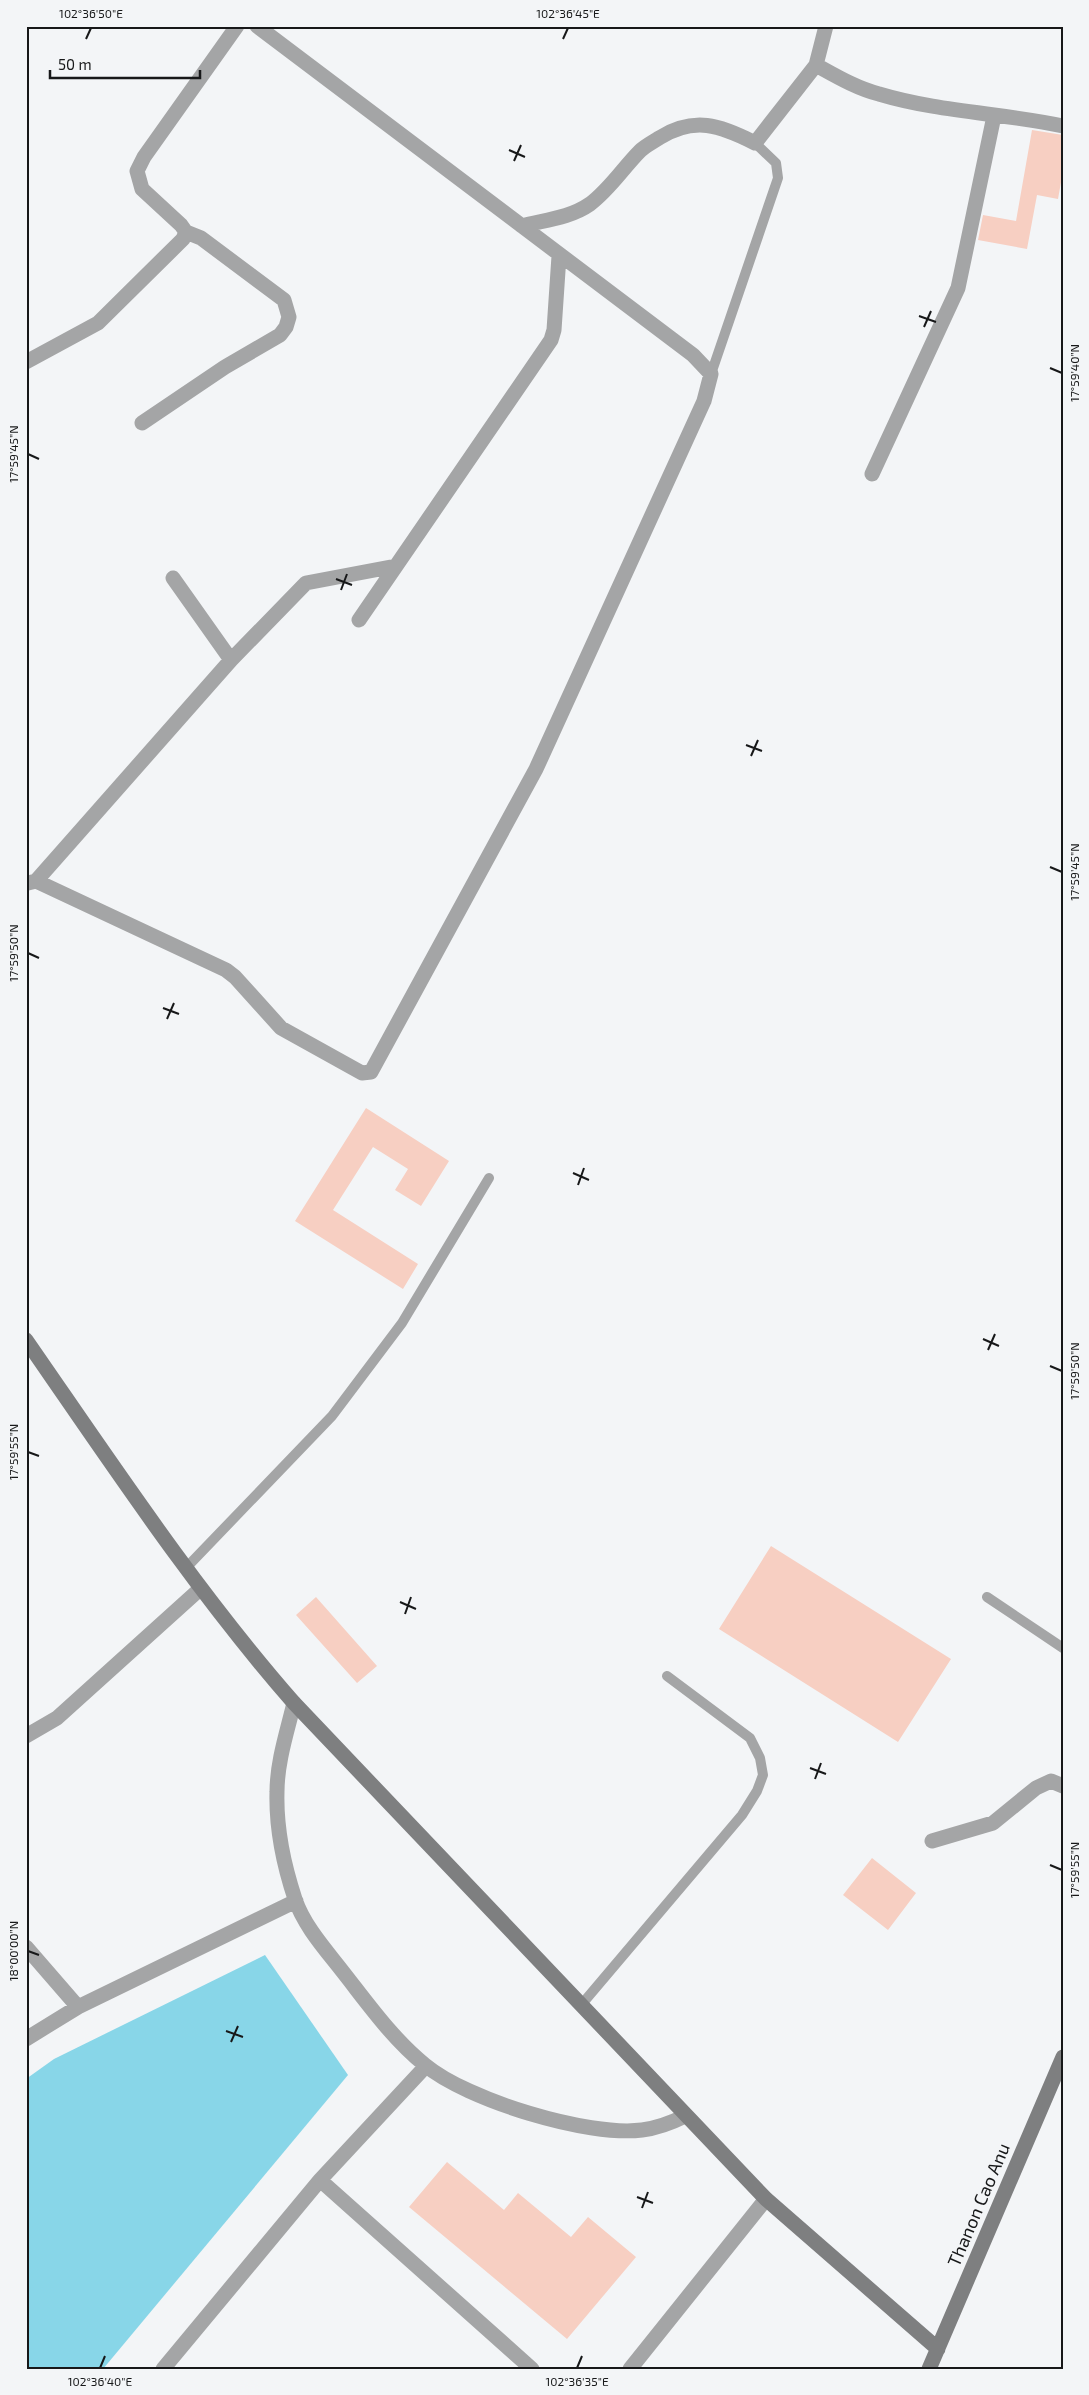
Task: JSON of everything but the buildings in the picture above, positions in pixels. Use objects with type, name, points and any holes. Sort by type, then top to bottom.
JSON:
[{"type":"street","points":[[142,424],[224,367],[280,335],[286,327],[289,317],[284,300],[201,238],[186,232],[181,224],[142,189],[138,180],[139,164],[237,26]]},
{"type":"street","points":[[257,26],[559,256],[693,355],[711,374],[704,402],[536,768],[371,1072],[362,1073],[281,1028],[235,977],[226,970],[31,882],[231,660],[306,583],[396,566]]},
{"type":"street","points":[[522,226],[571,215],[590,204],[641,150],[677,128],[689,124],[705,125],[743,137],[755,143],[816,65],[826,26]]},
{"type":"street","points":[[816,65],[848,83],[878,94],[952,110],[1036,120],[1063,126]]},
{"type":"street","points":[[872,474],[958,288],[994,116]]},
{"type":"street","points":[[26,362],[98,322],[183,239],[186,232]]},
{"type":"street","points":[[359,620],[551,340],[554,330],[559,256]]},
{"type":"street","points":[[173,578],[231,660]]},
{"type":"street","points":[[26,1340],[184,1569],[247,1649],[294,1703],[766,2199],[938,2349]]},
{"type":"street","points":[[28,1732],[57,1718],[200,1589]]},
{"type":"street","points":[[294,1703],[282,1752],[277,1791],[283,1850],[296,1901],[316,1938],[394,2037],[426,2066],[448,2080],[508,2106],[579,2127],[616,2131],[642,2130],[666,2126],[685,2116]]},
{"type":"street","points":[[932,1840],[994,1823],[1036,1788],[1050,1781],[1063,1786]]},
{"type":"street","points":[[26,2040],[78,2007],[296,1901]]},
{"type":"street","points":[[26,1947],[78,2007]]},
{"type":"street","name":"Thanon Cao Anu","points":[[929,2369],[1063,2056]]},
{"type":"street","points":[[163,2369],[320,2180],[426,2066]]},
{"type":"street","points":[[320,2180],[532,2369]]},
{"type":"street","points":[[630,2369],[766,2199]]},
{"type":"lane","points":[[711,374],[778,178],[776,163],[755,143]]},
{"type":"lane","points":[[184,1569],[332,1416],[402,1323],[489,1178]]},
{"type":"lane","points":[[987,1597],[1063,1648]]},
{"type":"lane","points":[[582,2004],[742,1815],[757,1792],[762,1774],[760,1758],[750,1738],[668,1676]]},
{"type":"water","points":[[265,1955],[348,2075],[103,2369],[26,2369],[26,2079],[54,2059]]}]
